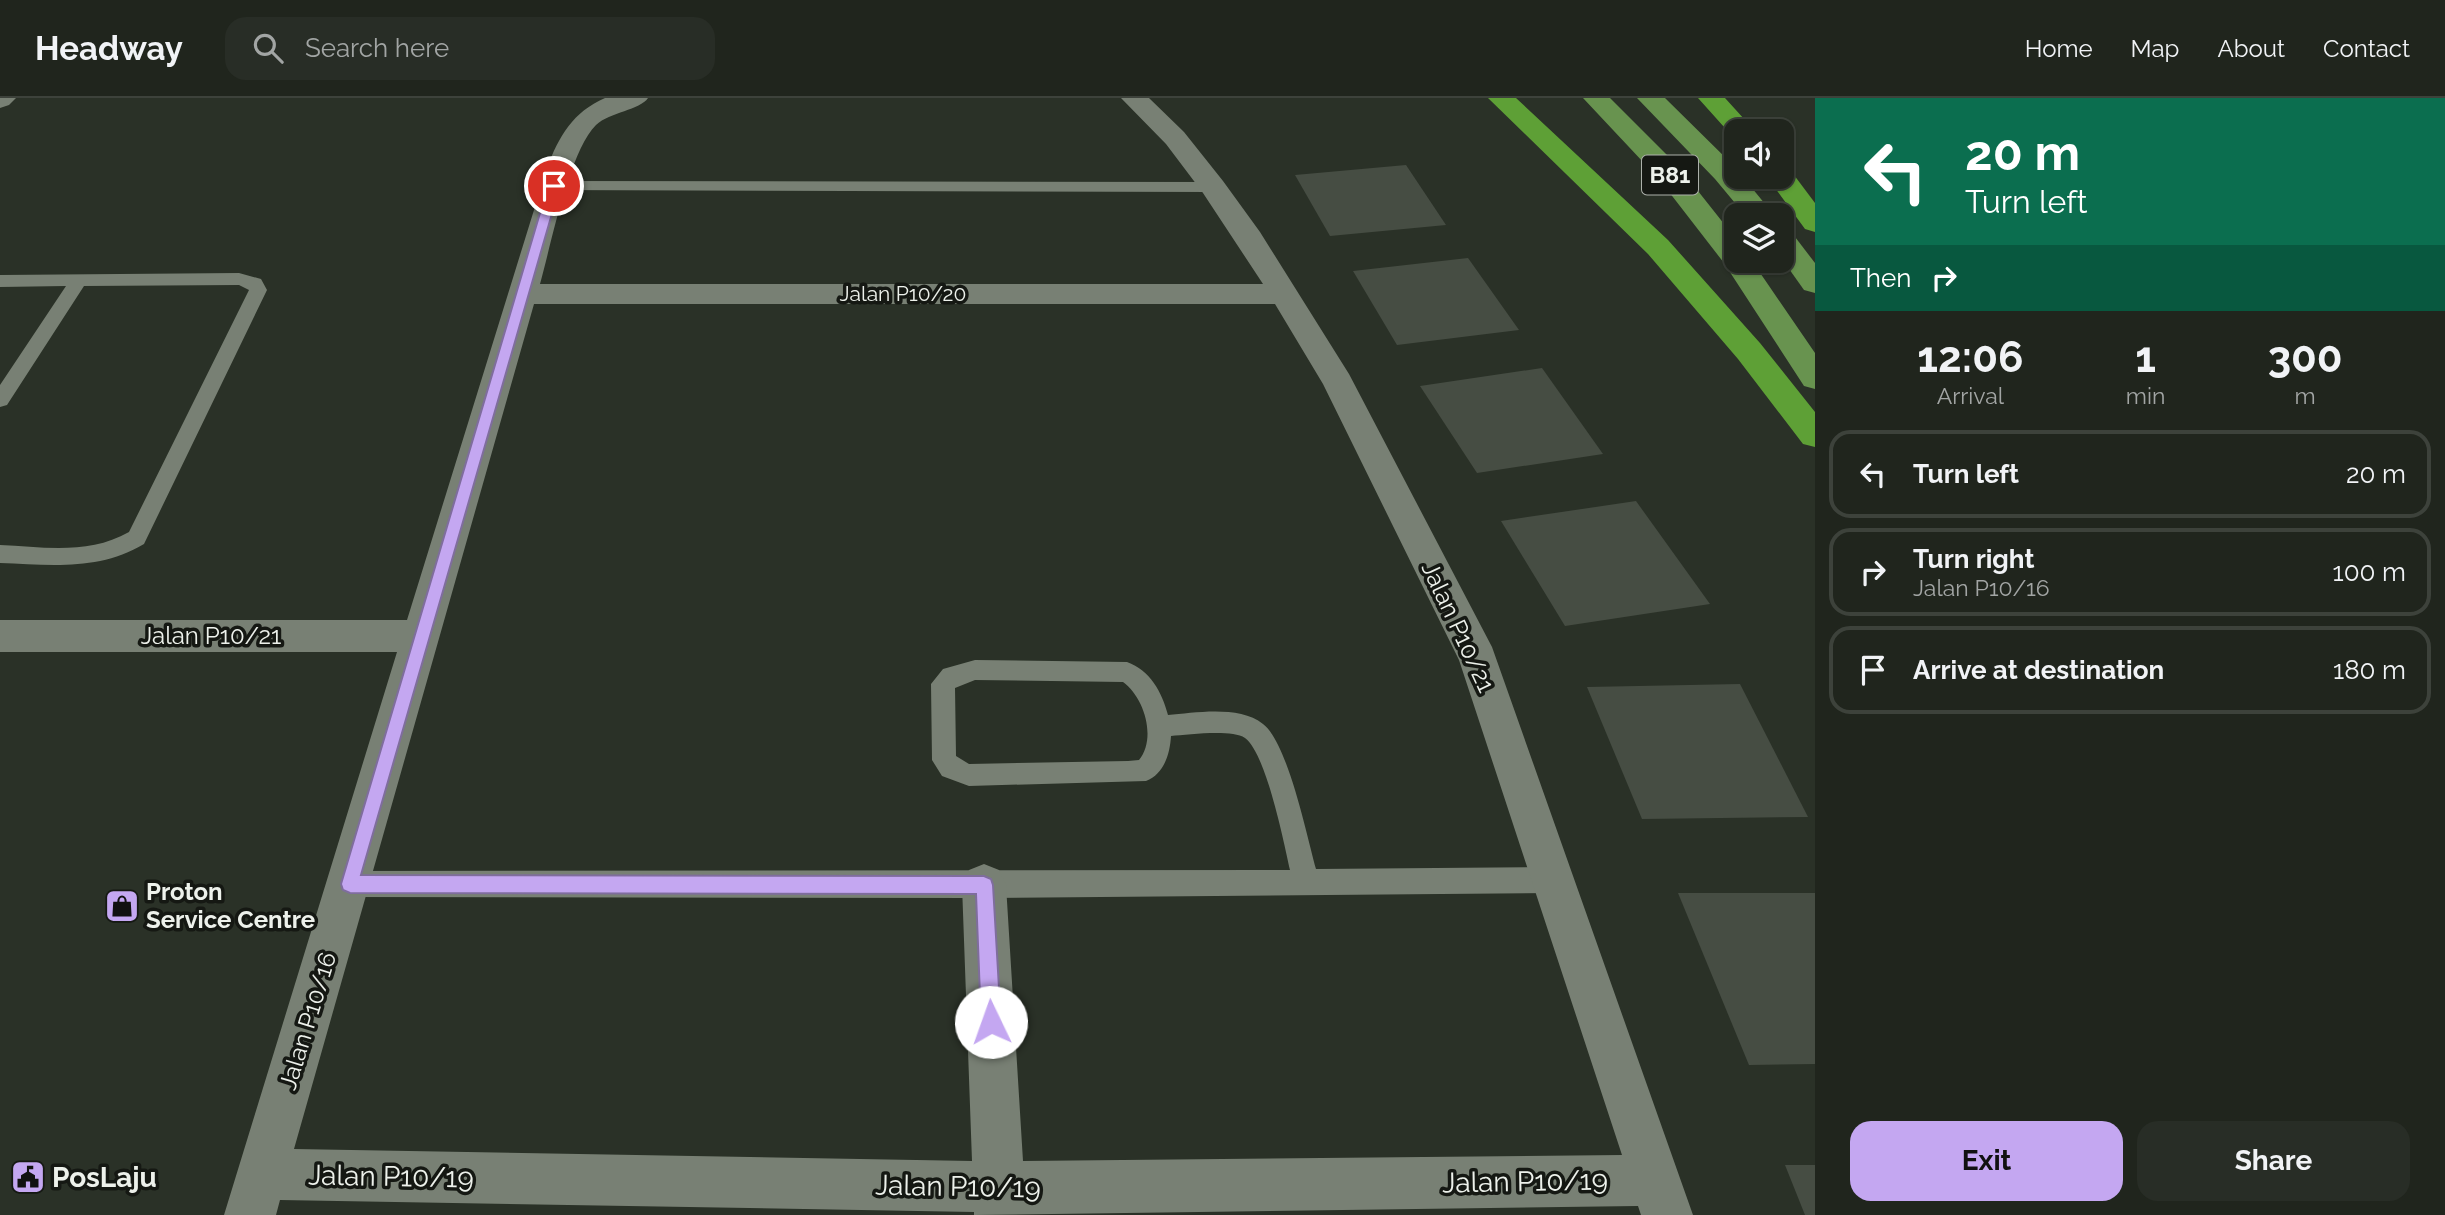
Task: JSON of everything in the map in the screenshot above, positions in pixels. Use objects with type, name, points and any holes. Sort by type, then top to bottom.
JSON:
[{"type":"highway","points":[[1501,98],[1658,247],[1749,351],[1815,435]]},
{"type":"highway","points":[[1711,98],[1731,119]]},
{"type":"highway","points":[[1790,189],[1815,223]]},
{"type":"main road","name":"B81","points":[[1596,98],[1669,173],[1724,243]]},
{"type":"main road","name":"B81","points":[[1650,98],[1750,203]]},
{"type":"main road","points":[[1794,256],[1815,283]]},
{"type":"main road","name":"B81","points":[[1746,273],[1815,378]]},
{"type":"street","name":"Jalan P10/16","points":[[256,1195],[554,186],[575,130],[592,113],[614,102],[635,98]]},
{"type":"street","name":"Jalan P10/21","points":[[1134,98],[1175,138],[1213,187],[1338,382],[1478,659],[1661,1197]]},
{"type":"street","name":"Jalan P10/20","points":[[522,295],[1284,295]]},
{"type":"street","name":"Jalan P10/21","points":[[0,636],[421,636]]},
{"type":"street","points":[[984,885],[1000,1201]]},
{"type":"street","name":"Jalan P10/19","points":[[256,1195],[1000,1201],[1661,1197]]},
{"type":"lane","points":[[554,186],[1213,187]]},
{"type":"lane","points":[[0,281],[239,279],[255,283],[258,290],[137,538],[121,550],[94,556],[0,554]]},
{"type":"lane","points":[[0,400],[79,281]]},
{"type":"lane","points":[[975,670],[1127,672],[1144,685],[1158,726],[1156,756],[1146,770],[969,775],[951,768],[944,760],[943,684],[951,676],[975,670]]},
{"type":"lane","points":[[1158,726],[1224,724],[1254,731],[1270,749],[1307,882]]},
{"type":"lane","points":[[350,884],[984,885],[1553,880]]},
{"type":"building","points":[[1406,165],[1446,225],[1330,236],[1295,175]]},
{"type":"building","points":[[1468,258],[1519,330],[1397,345],[1353,271]]},
{"type":"building","points":[[1542,368],[1603,454],[1477,473],[1420,386]]},
{"type":"building","points":[[1636,501],[1710,604],[1565,626],[1501,521]]},
{"type":"building","points":[[1740,684],[1808,817],[1642,819],[1587,687]]},
{"type":"building","points":[[1678,893],[1815,893],[1815,1064],[1749,1065]]},
{"type":"building","points":[[1785,1165],[1815,1165],[1815,1215],[1805,1215]]},
{"type":"place","name":"Proton Service Centre","points":[[122,906]]},
{"type":"place","name":"PosLaju","points":[[28,1177]]},
{"type":"route","points":[[554,186],[350,884],[984,885],[991,1022]]}]
